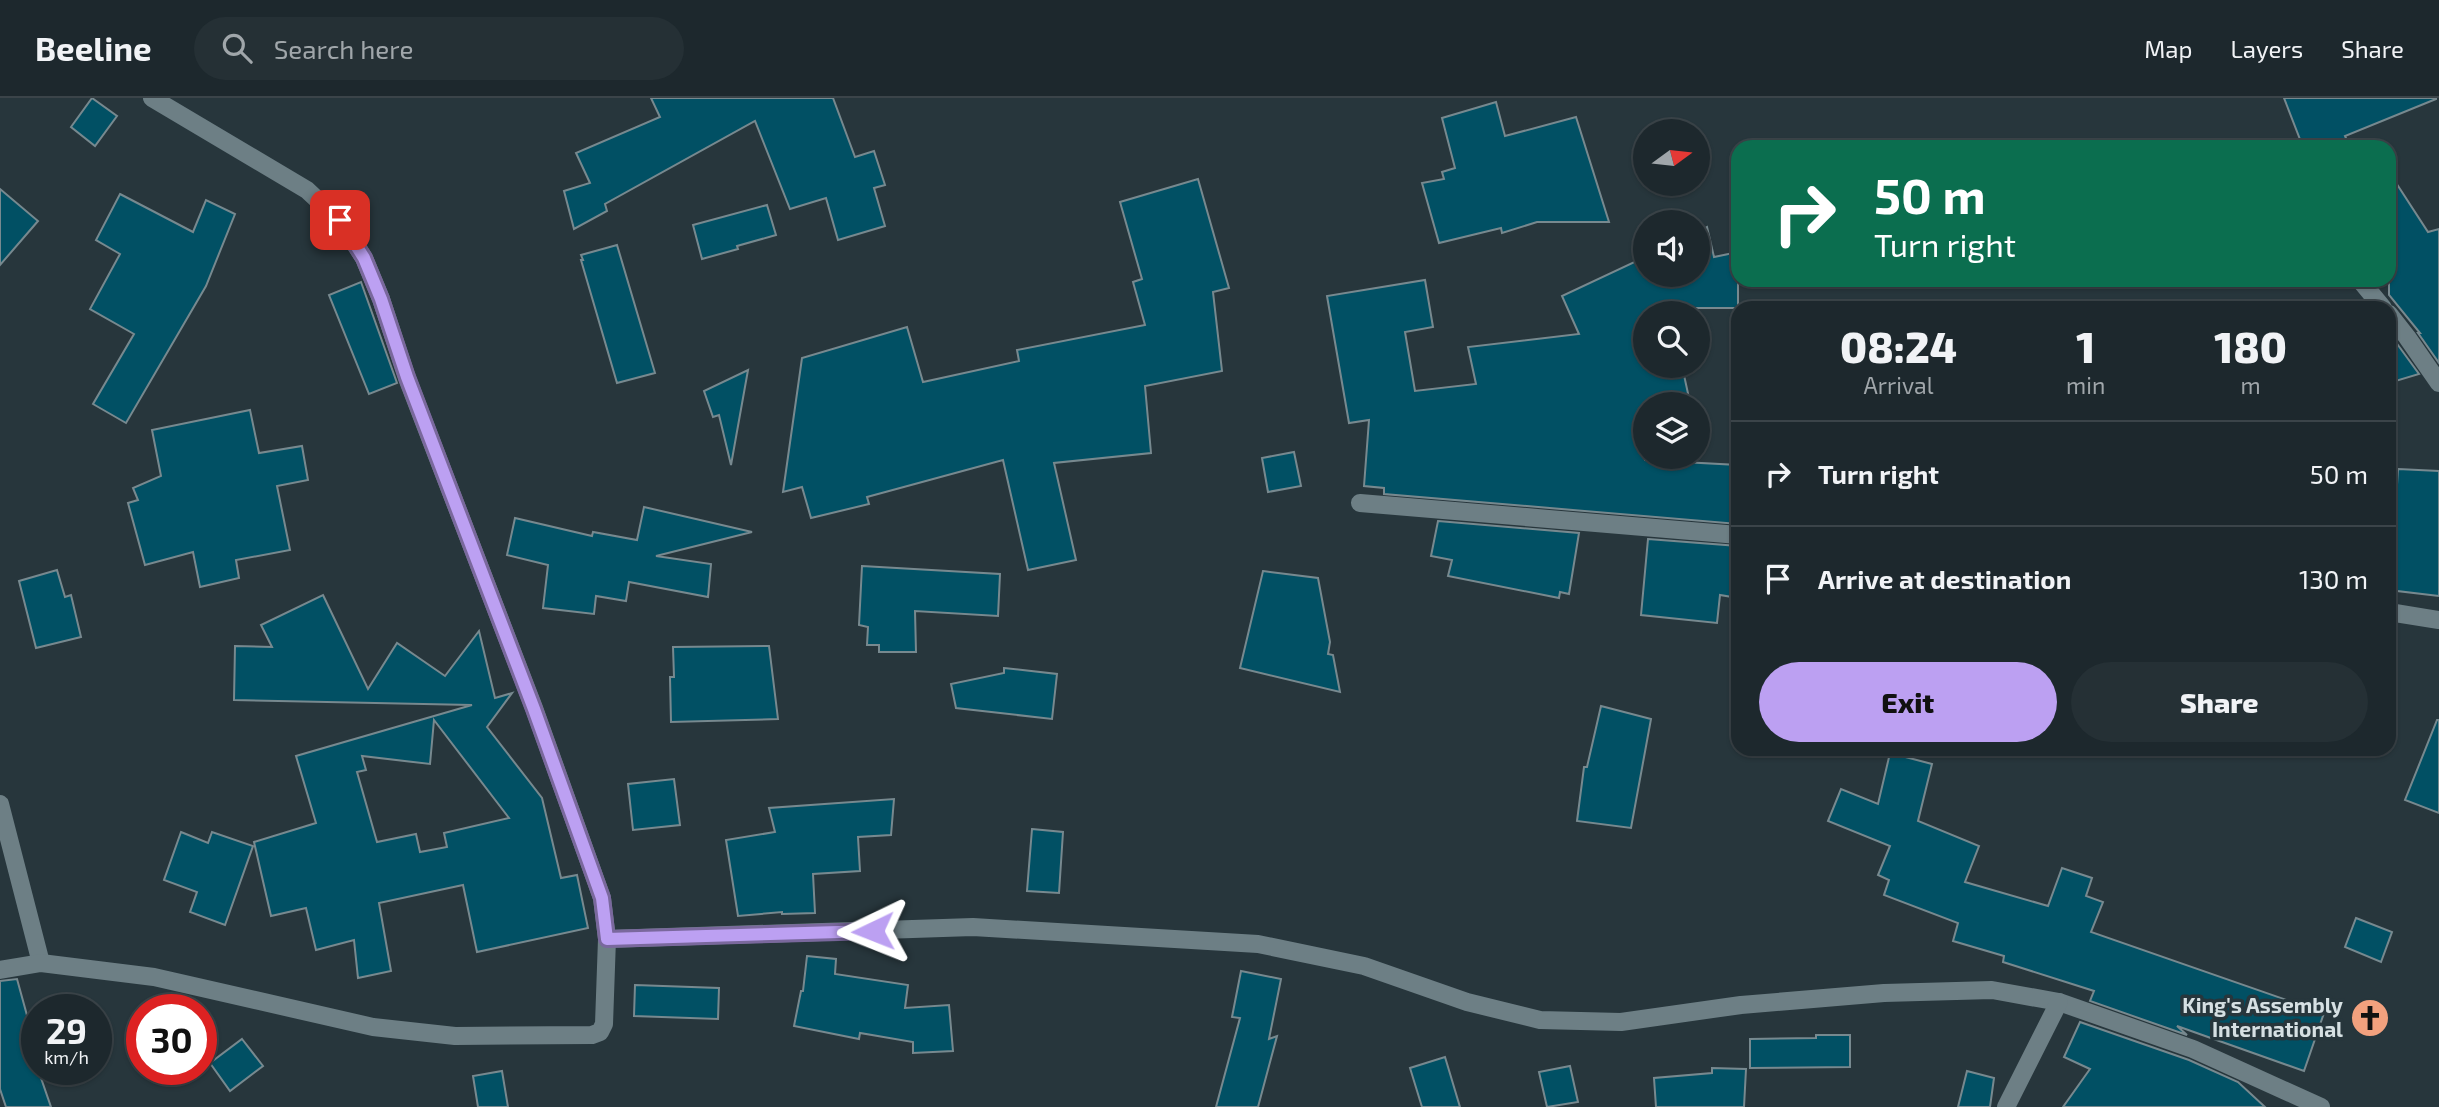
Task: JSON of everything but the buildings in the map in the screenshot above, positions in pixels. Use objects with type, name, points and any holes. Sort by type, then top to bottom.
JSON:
[{"type":"street","points":[[0,970],[41,963],[154,977],[373,1027],[455,1036],[592,1035],[600,1032],[604,1024],[607,939],[602,898],[534,709],[364,258],[340,220],[307,190],[152,98]]},
{"type":"street","points":[[2366,287],[2377,301]]},
{"type":"street","points":[[2396,323],[2439,383]]},
{"type":"street","points":[[1360,503],[1731,534]]},
{"type":"street","points":[[2396,613],[2439,620]]},
{"type":"street","points":[[0,804],[41,963]]},
{"type":"street","points":[[607,939],[973,927],[1258,944],[1364,966],[1467,1002],[1540,1020],[1621,1022],[1741,1005],[1884,993],[1992,990],[2059,1002],[2193,1049],[2321,1107]]},
{"type":"street","points":[[2006,1107],[2059,1002]]},
{"type":"place","name":"King's Assembly International","points":[[2370,1018]]},
{"type":"route","points":[[340,220],[364,258],[381,299],[407,377],[534,709],[602,898],[607,939],[873,931]]}]
